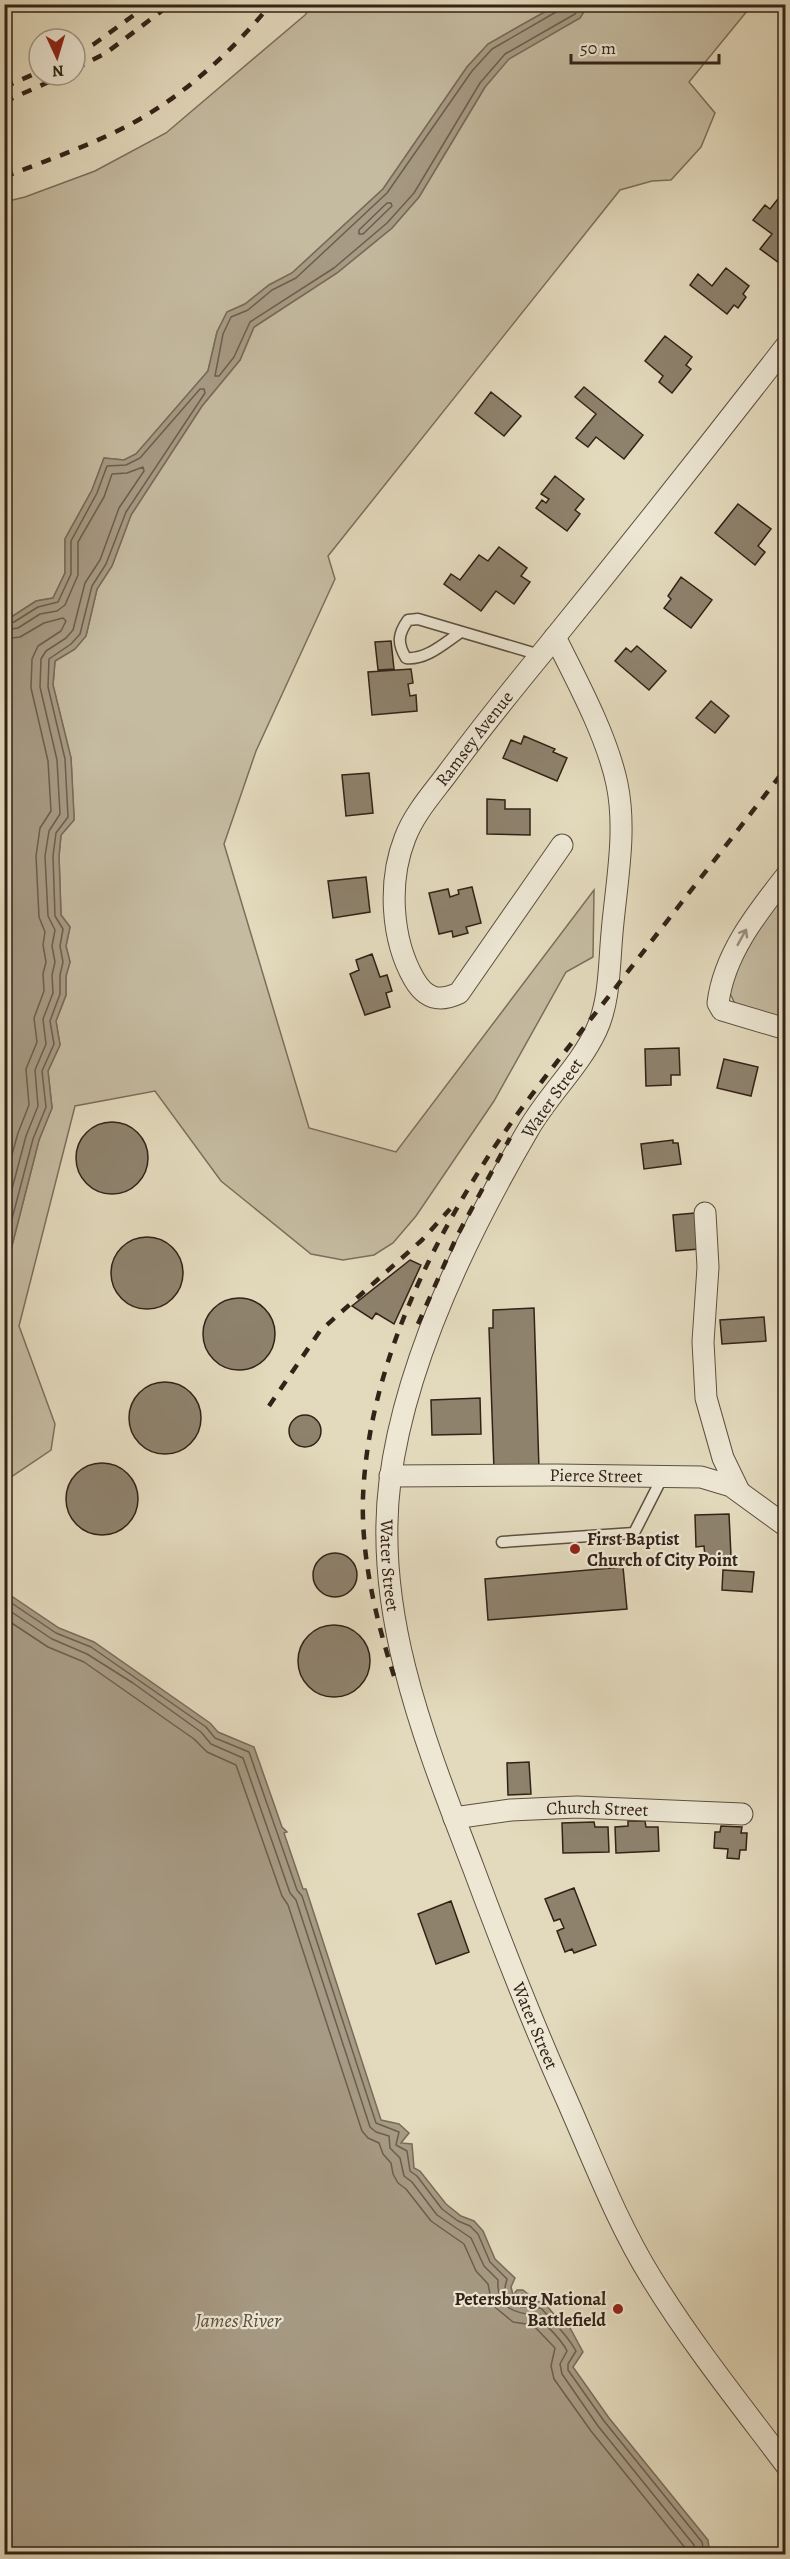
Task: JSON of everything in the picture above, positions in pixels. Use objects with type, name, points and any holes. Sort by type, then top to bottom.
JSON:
[{"type":"street","name":"Ramsey Avenue","points":[[562,845],[459,993],[441,999],[421,991],[408,969],[401,950],[394,889],[405,837],[417,814],[459,757],[637,537],[786,346]]},
{"type":"street","name":"Water Street","points":[[555,637],[587,705],[617,783],[621,838],[606,1000],[598,1027],[587,1048],[530,1125],[477,1225],[421,1352],[400,1425],[390,1476],[386,1518],[386,1564],[393,1619],[411,1692],[454,1818],[531,2021],[626,2232],[650,2276],[687,2331],[786,2465]]},
{"type":"street","points":[[786,876],[744,934],[728,965],[718,1003],[722,1010],[786,1029]]},
{"type":"street","points":[[705,1213],[708,1267],[703,1342],[705,1398],[723,1458],[739,1491]]},
{"type":"street","name":"Pierce Street","points":[[390,1476],[556,1475],[712,1479],[739,1491],[786,1526]]},
{"type":"street","name":"Church Street","points":[[454,1818],[511,1810],[577,1807],[742,1814]]},
{"type":"lane","points":[[461,632],[432,652],[415,659],[406,658],[398,645],[400,630],[408,620],[418,619],[540,655]]},
{"type":"lane","points":[[502,1542],[634,1533],[663,1476]]},
{"type":"shaded area","points":[[313,5],[557,5],[488,44],[467,67],[383,189],[292,273],[269,285],[245,304],[227,312],[217,332],[208,371],[136,454],[124,460],[104,458],[92,490],[65,539],[65,573],[53,598],[36,601],[13,616],[5,617],[4,202],[25,197],[95,171],[166,133],[305,15]]},
{"type":"shaded area","points":[[588,5],[752,5],[689,82],[715,113],[701,147],[671,180],[652,181],[620,190],[328,556],[335,579],[256,751],[224,844],[309,1128],[396,1152],[594,890],[593,957],[566,972],[494,1101],[416,1216],[393,1243],[374,1255],[343,1260],[311,1254],[221,1181],[155,1091],[75,1106],[19,1326],[55,1424],[51,1450],[5,1481],[4,1400],[7,1390],[4,1380],[5,1273],[39,1140],[52,1108],[48,1071],[60,1045],[56,1021],[66,995],[66,976],[70,962],[66,946],[70,927],[61,915],[59,856],[61,835],[74,820],[71,758],[53,685],[55,661],[75,649],[86,636],[97,589],[112,566],[131,515],[202,406],[240,360],[254,327],[337,273],[392,228],[419,197],[485,87],[509,58],[580,18]]},
{"type":"shaded area","points":[[785,891],[785,1023],[737,1008],[727,987],[759,928]]},
{"type":"water","points":[[557,5],[588,5],[580,18],[509,59],[485,87],[419,197],[392,228],[337,273],[254,327],[240,360],[202,406],[131,515],[112,566],[97,589],[86,636],[75,649],[55,661],[53,685],[71,758],[74,815],[74,820],[61,835],[59,856],[61,915],[70,927],[66,946],[70,962],[66,976],[66,995],[56,1021],[60,1045],[48,1071],[52,1108],[39,1140],[5,1273],[5,617],[13,616],[36,601],[53,598],[65,573],[65,539],[92,490],[104,458],[124,460],[136,454],[208,371],[217,332],[227,312],[245,304],[269,285],[292,273],[383,189],[467,67],[488,44]]},
{"type":"water","name":"James River","points":[[4,1591],[59,1628],[94,1642],[210,1723],[218,1732],[254,1747],[282,1827],[287,1832],[284,1833],[303,1889],[306,1889],[381,2120],[399,2124],[409,2133],[401,2143],[412,2144],[414,2168],[420,2171],[446,2204],[461,2216],[474,2221],[483,2231],[495,2259],[515,2278],[511,2287],[513,2295],[517,2290],[523,2290],[528,2294],[522,2297],[522,2301],[544,2302],[564,2327],[569,2326],[583,2352],[573,2367],[609,2418],[708,2540],[710,2554],[5,2554]]},
{"type":"building","points":[[781,195],[786,199],[786,249],[783,252],[786,254],[786,268],[760,249],[772,234],[753,220],[765,205],[770,209]]},
{"type":"building","points":[[726,268],[749,286],[743,294],[746,297],[738,308],[734,305],[727,314],[690,285],[698,274],[712,286]]},
{"type":"building","points":[[665,336],[692,357],[686,365],[691,369],[672,393],[659,382],[663,376],[645,361]]},
{"type":"building","points":[[584,387],[643,435],[624,459],[596,437],[588,447],[576,438],[596,414],[575,397]]},
{"type":"building","points":[[491,392],[521,416],[504,436],[475,413]]},
{"type":"building","points":[[555,476],[584,499],[575,510],[580,514],[567,531],[536,508],[542,500],[546,503],[549,499],[541,494]]},
{"type":"building","points":[[738,504],[771,529],[758,546],[765,552],[755,565],[715,533]]},
{"type":"building","points":[[499,547],[527,568],[521,576],[530,582],[514,604],[496,591],[481,611],[444,584],[451,574],[460,580],[479,555],[488,561]]},
{"type":"building","points":[[681,577],[712,600],[691,628],[664,608],[671,599],[668,596]]},
{"type":"building","points":[[391,641],[394,669],[378,670],[375,642]]},
{"type":"building","points":[[637,646],[666,671],[649,690],[615,661],[626,648],[631,652]]},
{"type":"building","points":[[411,669],[413,683],[408,684],[410,696],[416,695],[417,711],[372,715],[368,672]]},
{"type":"building","points":[[711,701],[729,716],[715,733],[696,718]]},
{"type":"building","points":[[524,736],[555,749],[553,752],[567,758],[557,781],[503,758],[511,740],[521,744]]},
{"type":"building","points":[[369,773],[373,813],[346,816],[342,775]]},
{"type":"building","points":[[487,799],[505,800],[505,809],[530,809],[530,835],[487,834]]},
{"type":"building","points":[[366,877],[370,912],[333,918],[328,881]]},
{"type":"building","points":[[472,887],[481,923],[466,927],[468,933],[453,937],[452,931],[439,934],[429,893],[448,889],[450,897],[459,894],[458,890]]},
{"type":"building","points":[[372,954],[380,977],[387,975],[392,991],[386,993],[390,1007],[365,1015],[350,974],[359,970],[356,960]]},
{"type":"building","points":[[679,1048],[680,1075],[671,1075],[671,1085],[646,1086],[645,1049]]},
{"type":"building","points":[[724,1059],[758,1067],[751,1096],[717,1088]]},
{"type":"building","points":[[112,1122],[132,1128],[142,1138],[148,1158],[142,1178],[132,1188],[112,1194],[92,1188],[82,1178],[76,1158],[82,1138],[92,1128]]},
{"type":"building","points":[[673,1140],[673,1143],[678,1143],[681,1164],[644,1169],[641,1144]]},
{"type":"building","points":[[695,1213],[699,1249],[676,1251],[673,1215]]},
{"type":"building","points":[[147,1237],[167,1243],[177,1253],[183,1273],[177,1293],[167,1303],[147,1309],[127,1303],[117,1293],[111,1273],[117,1253],[127,1243]]},
{"type":"building","points":[[410,1260],[421,1265],[394,1324],[376,1313],[372,1319],[352,1306]]},
{"type":"building","points":[[239,1298],[259,1304],[269,1314],[275,1334],[269,1354],[259,1364],[239,1370],[219,1364],[209,1354],[203,1334],[209,1314],[219,1304]]},
{"type":"building","points":[[534,1308],[539,1469],[494,1470],[489,1328],[493,1328],[493,1310]]},
{"type":"building","points":[[764,1317],[766,1341],[722,1344],[720,1320]]},
{"type":"building","points":[[165,1382],[185,1388],[195,1398],[201,1418],[195,1438],[185,1448],[165,1454],[145,1448],[135,1438],[129,1418],[135,1398],[145,1388]]},
{"type":"building","points":[[480,1398],[481,1434],[432,1435],[431,1400]]},
{"type":"building","points":[[305,1415],[316,1420],[321,1431],[316,1442],[305,1447],[294,1442],[289,1431],[294,1420]]},
{"type":"building","points":[[102,1463],[122,1469],[132,1479],[138,1499],[132,1519],[122,1529],[102,1535],[82,1529],[72,1519],[66,1499],[72,1479],[82,1469]]},
{"type":"building","points":[[729,1514],[731,1556],[705,1557],[704,1546],[696,1547],[695,1515]]},
{"type":"building","points":[[335,1553],[344,1554],[351,1559],[356,1566],[356,1584],[351,1591],[344,1596],[335,1597],[326,1596],[319,1591],[314,1584],[313,1575],[314,1566],[319,1559],[326,1554]]},
{"type":"building","points":[[623,1567],[627,1609],[488,1620],[485,1579]]},
{"type":"building","points":[[723,1570],[754,1572],[752,1592],[722,1590]]},
{"type":"building","points":[[334,1625],[354,1631],[364,1641],[370,1661],[364,1681],[354,1691],[334,1697],[314,1691],[304,1681],[298,1661],[304,1641],[314,1631]]},
{"type":"building","points":[[529,1762],[531,1794],[508,1795],[507,1763]]},
{"type":"building","points":[[628,1821],[645,1821],[646,1827],[658,1827],[659,1851],[616,1853],[615,1827],[628,1826]]},
{"type":"building","points":[[594,1822],[595,1827],[608,1827],[609,1852],[563,1853],[562,1823]]},
{"type":"building","points":[[721,1826],[742,1827],[741,1833],[747,1833],[746,1850],[740,1850],[739,1859],[727,1858],[728,1849],[714,1848],[715,1832],[720,1832]]},
{"type":"building","points":[[574,1888],[596,1945],[574,1953],[572,1949],[565,1952],[557,1931],[564,1928],[560,1919],[554,1921],[545,1899]]},
{"type":"building","points":[[451,1901],[469,1952],[436,1964],[418,1914]]},
{"type":"railway","points":[[87,48],[149,4]]},
{"type":"railway","points":[[87,63],[106,53],[171,4]]},
{"type":"railway","points":[[4,177],[107,136],[158,108],[210,68],[271,4]]},
{"type":"railway","points":[[4,87],[27,77]]},
{"type":"railway","points":[[4,102],[37,87]]},
{"type":"railway","points":[[394,1676],[381,1633],[367,1565],[363,1497],[367,1451],[376,1405],[405,1315],[445,1229],[493,1149],[552,1069],[786,768]]},
{"type":"railway","points":[[418,1324],[457,1236],[510,1138]]},
{"type":"railway","points":[[269,1406],[320,1331],[422,1240],[450,1209]]},
{"type":"place","name":"First Baptist Church of City Point","points":[[575,1549]]},
{"type":"place","name":"Petersburg National Battlefield","points":[[618,2309]]}]
